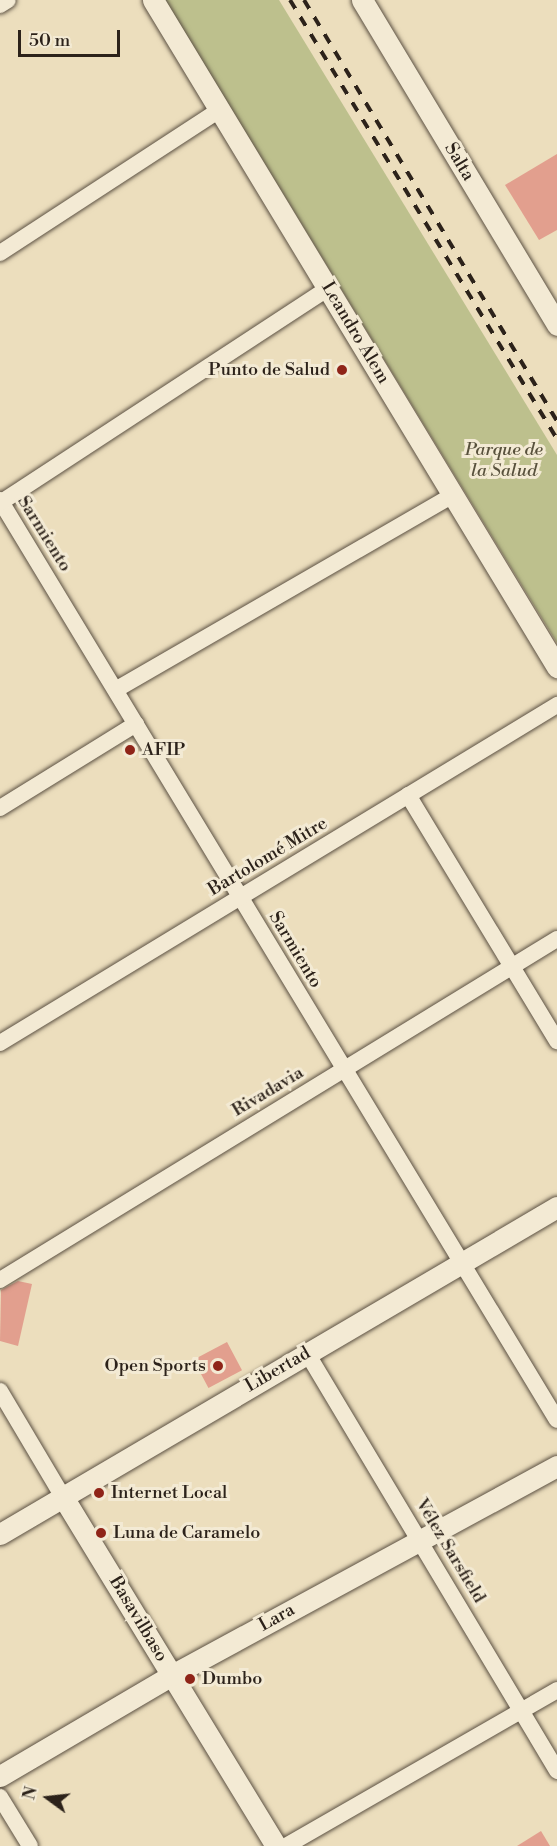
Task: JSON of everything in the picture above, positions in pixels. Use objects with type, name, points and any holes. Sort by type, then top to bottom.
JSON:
[{"type":"street","points":[[0,5],[8,0]]},
{"type":"street","name":"Leandro Alem","points":[[153,0],[557,667]]},
{"type":"street","name":"Salta","points":[[362,0],[557,325]]},
{"type":"street","points":[[0,253],[221,109]]},
{"type":"street","points":[[1,502],[328,288]]},
{"type":"street","points":[[117,689],[453,495]]},
{"type":"street","name":"Sarmiento","points":[[1,502],[117,689],[461,1264],[557,1420]]},
{"type":"street","name":"Bartolomé Mitre","points":[[0,1043],[557,705]]},
{"type":"street","points":[[0,808],[136,724]]},
{"type":"street","points":[[408,795],[557,1041]]},
{"type":"street","name":"Rivadavia","points":[[0,1280],[557,939]]},
{"type":"street","name":"Libertad","points":[[0,1534],[557,1208]]},
{"type":"street","name":"Vélez Sarsfield","points":[[307,1353],[421,1540],[557,1771]]},
{"type":"street","name":"Basavilbaso","points":[[0,1391],[276,1846]]},
{"type":"street","name":"Lara","points":[[0,1776],[172,1675],[557,1466]]},
{"type":"street","points":[[286,1846],[557,1689]]},
{"type":"street","points":[[0,1797],[30,1846]]},
{"type":"green space","name":"Parque de la Salud","points":[[165,0],[279,0],[557,455],[557,643]]},
{"type":"building","points":[[557,154],[557,230],[539,240],[505,185]]},
{"type":"building","points":[[18,1281],[32,1284],[18,1346],[0,1341],[1,1290]]},
{"type":"building","points":[[227,1342],[242,1370],[208,1388],[193,1360]]},
{"type":"building","points":[[541,1831],[550,1846],[517,1846]]},
{"type":"railway","points":[[290,0],[557,439]]},
{"type":"railway","points":[[304,0],[557,421]]},
{"type":"place","name":"Punto de Salud","points":[[342,370]]},
{"type":"place","name":"AFIP","points":[[130,750]]},
{"type":"place","name":"Open Sports","points":[[218,1366]]},
{"type":"place","name":"Internet Local","points":[[99,1493]]},
{"type":"place","name":"Luna de Caramelo","points":[[101,1533]]},
{"type":"place","name":"Dumbo","points":[[190,1679]]}]
